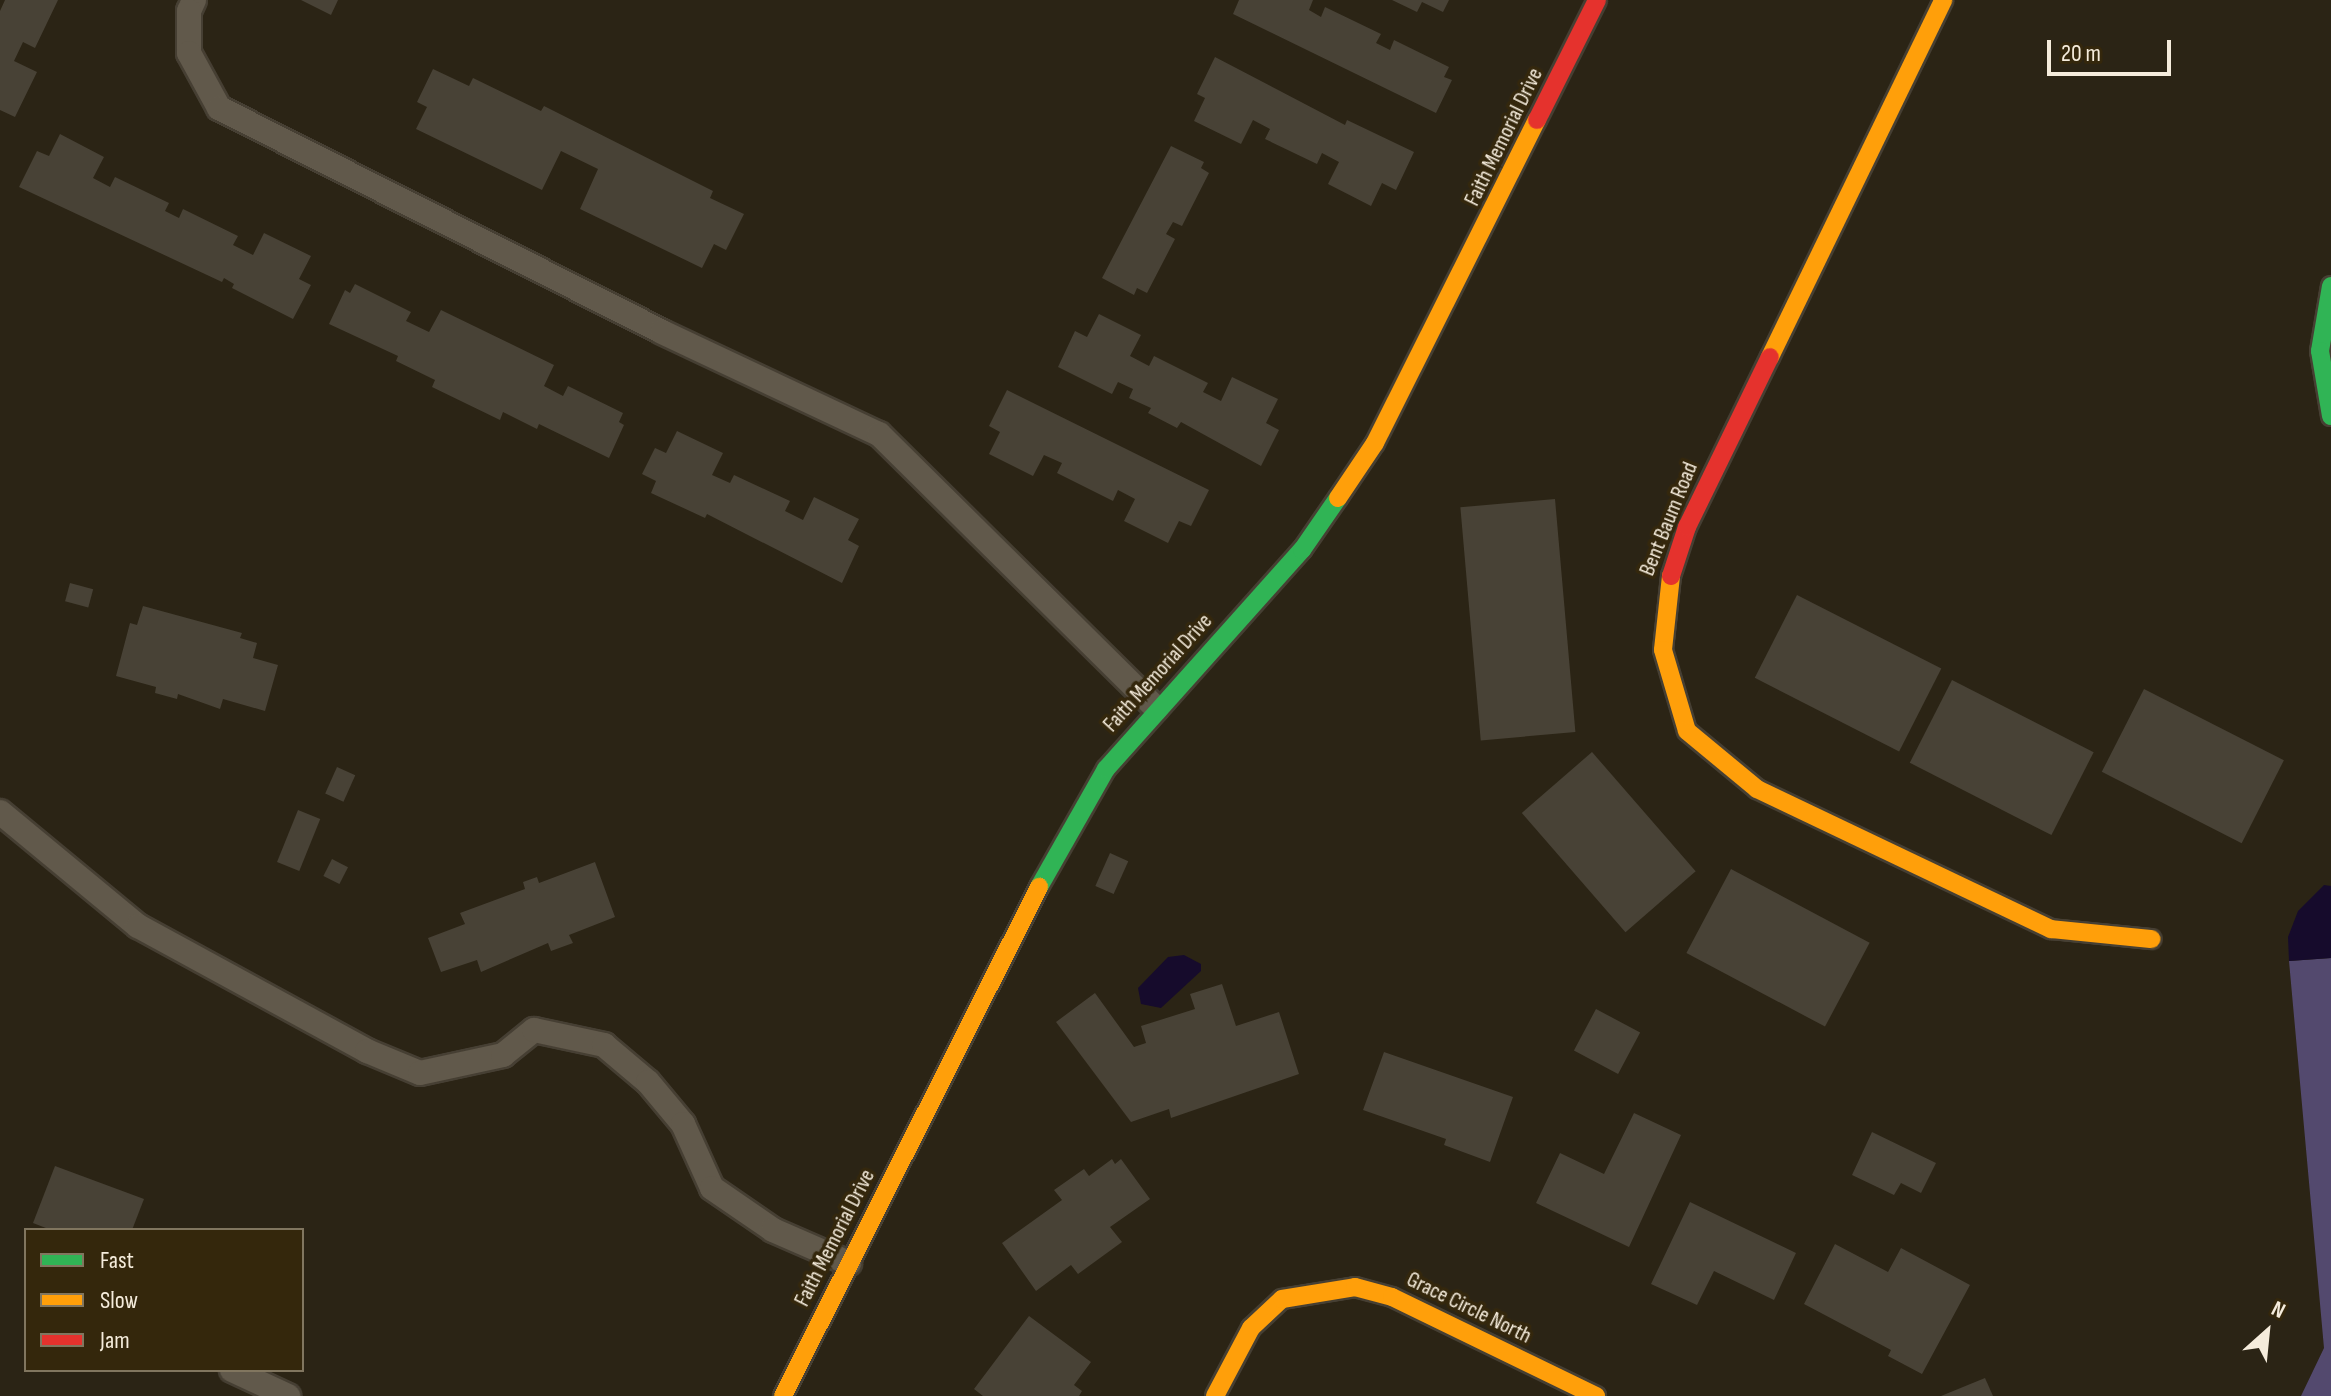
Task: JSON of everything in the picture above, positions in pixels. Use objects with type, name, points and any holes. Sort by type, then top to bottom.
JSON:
[{"type":"street","name":"Faith Memorial Drive","points":[[783,1396],[1070,826],[1106,769],[1156,708],[1302,550],[1375,443],[1597,0]]},
{"type":"street","name":"Bent Baum Road","points":[[1943,0],[1687,527],[1665,593],[1663,650],[1687,731],[1757,789],[2051,929],[2152,939]]},
{"type":"street","points":[[2331,286],[2320,351],[2331,416]]},
{"type":"street","name":"Grace Circle North","points":[[1215,1396],[1251,1328],[1282,1299],[1315,1290],[1355,1287],[1392,1297],[1596,1396]]},
{"type":"lane","points":[[194,0],[189,11],[189,53],[219,108],[649,325],[879,434],[1156,708]]},
{"type":"lane","points":[[0,812],[138,926],[354,1045],[420,1073],[503,1055],[534,1030],[604,1045],[648,1082],[683,1124],[712,1188],[773,1230],[849,1263]]},
{"type":"lane","points":[[236,1372],[288,1396]]},
{"type":"shaded area","points":[[2324,885],[2331,886],[2331,958],[2289,961],[2288,937],[2298,911]]},
{"type":"shaded area","points":[[1184,955],[1201,964],[1201,971],[1161,1008],[1141,1004],[1138,988],[1168,957]]},
{"type":"shaded area","points":[[2331,958],[2331,1396],[2301,1396],[2324,1348],[2289,961]]},
{"type":"building","points":[[5,0],[58,0],[35,48],[23,42],[14,61],[37,72],[15,117],[0,110],[0,11]]},
{"type":"building","points":[[301,0],[338,0],[331,15]]},
{"type":"building","points":[[1239,0],[1313,0],[1309,10],[1321,17],[1325,7],[1381,34],[1376,43],[1390,50],[1394,40],[1449,67],[1444,77],[1452,80],[1436,113],[1233,14]]},
{"type":"building","points":[[1392,0],[1449,0],[1443,12],[1422,2],[1417,12]]},
{"type":"building","points":[[1215,57],[1345,125],[1347,120],[1414,152],[1396,190],[1382,183],[1371,206],[1328,184],[1339,162],[1322,153],[1317,164],[1265,139],[1270,129],[1253,120],[1241,144],[1194,121],[1205,98],[1197,94]]},
{"type":"building","points":[[433,69],[469,86],[473,78],[541,111],[544,106],[713,191],[710,198],[744,214],[726,250],[714,244],[702,268],[580,209],[598,169],[561,151],[542,190],[416,129],[427,107],[417,102]]},
{"type":"building","points":[[60,134],[104,157],[93,178],[110,187],[115,177],[169,203],[165,211],[179,218],[183,209],[238,236],[233,245],[253,255],[264,233],[311,256],[299,279],[311,285],[293,319],[232,288],[234,284],[224,278],[222,282],[19,187],[37,151],[49,156]]},
{"type":"building","points":[[1171,146],[1204,162],[1201,168],[1209,173],[1182,226],[1173,222],[1166,234],[1175,239],[1147,293],[1137,288],[1134,295],[1102,278]]},
{"type":"building","points":[[355,284],[411,312],[406,321],[429,332],[441,310],[554,365],[544,386],[563,396],[568,386],[623,413],[619,422],[624,425],[609,458],[539,424],[537,429],[503,412],[500,420],[432,387],[435,380],[396,361],[398,356],[329,324],[345,290],[350,293]]},
{"type":"building","points":[[1099,314],[1141,335],[1130,356],[1149,366],[1154,356],[1208,383],[1203,392],[1221,401],[1232,377],[1278,399],[1266,423],[1279,430],[1261,466],[1181,422],[1177,428],[1148,413],[1151,408],[1129,398],[1133,389],[1118,382],[1112,394],[1058,367],[1075,331],[1087,337]]},
{"type":"building","points":[[1007,390],[1209,490],[1191,526],[1179,521],[1168,543],[1124,521],[1135,499],[1118,490],[1113,501],[1057,473],[1062,463],[1044,455],[1033,476],[989,454],[1000,432],[989,426]]},
{"type":"building","points":[[677,431],[723,453],[712,475],[730,483],[734,475],[790,501],[785,511],[803,520],[814,497],[859,519],[848,540],[859,546],[842,583],[707,514],[705,518],[651,493],[656,481],[642,474],[655,448],[666,453]]},
{"type":"building","points":[[1555,499],[1575,732],[1481,740],[1460,507]]},
{"type":"building","points":[[70,583],[93,589],[88,608],[65,601]]},
{"type":"building","points":[[1797,595],[1941,669],[1899,751],[1755,678]]},
{"type":"building","points":[[143,606],[242,633],[240,638],[257,643],[253,658],[278,665],[265,711],[223,699],[220,709],[178,694],[177,699],[155,693],[156,687],[116,676],[130,623],[137,625]]},
{"type":"building","points":[[1952,680],[2094,752],[2051,835],[1910,763]]},
{"type":"building","points":[[2144,689],[2284,760],[2242,843],[2102,772]]},
{"type":"building","points":[[1592,752],[1696,871],[1625,932],[1522,813]]},
{"type":"building","points":[[337,767],[355,775],[343,802],[325,793]]},
{"type":"building","points":[[298,810],[320,819],[299,871],[277,862]]},
{"type":"building","points":[[1110,853],[1128,861],[1114,894],[1095,886]]},
{"type":"building","points":[[332,859],[348,867],[339,884],[323,876]]},
{"type":"building","points":[[595,862],[615,917],[569,935],[573,943],[551,951],[548,943],[481,972],[477,960],[441,972],[428,938],[465,924],[460,913],[525,889],[523,882],[537,877],[539,883]]},
{"type":"building","points":[[1731,869],[1870,943],[1825,1027],[1686,953]]},
{"type":"building","points":[[1222,984],[1236,1026],[1279,1012],[1299,1074],[1171,1118],[1169,1109],[1131,1122],[1056,1022],[1095,993],[1134,1047],[1146,1043],[1141,1026],[1195,1009],[1190,994]]},
{"type":"building","points":[[1596,1009],[1640,1032],[1618,1074],[1574,1050]]},
{"type":"building","points":[[1384,1052],[1513,1097],[1490,1162],[1444,1145],[1446,1139],[1363,1110]]},
{"type":"building","points":[[1634,1113],[1681,1135],[1629,1247],[1536,1203],[1560,1153],[1604,1174]]},
{"type":"building","points":[[1872,1132],[1936,1163],[1921,1193],[1901,1183],[1894,1195],[1852,1175]]},
{"type":"building","points":[[1112,1159],[1115,1164],[1121,1159],[1150,1199],[1110,1227],[1122,1242],[1078,1274],[1071,1265],[1036,1291],[1002,1243],[1062,1200],[1054,1190],[1084,1169],[1089,1176]]},
{"type":"building","points":[[55,1166],[144,1199],[133,1228],[46,1228],[33,1223]]},
{"type":"building","points":[[1690,1202],[1796,1253],[1774,1300],[1714,1271],[1697,1305],[1651,1284]]},
{"type":"building","points":[[1835,1244],[1888,1272],[1901,1248],[1970,1285],[1922,1374],[1888,1356],[1891,1350],[1804,1304]]},
{"type":"building","points":[[1029,1316],[1091,1362],[1074,1385],[1082,1391],[1079,1396],[983,1396],[974,1389]]},
{"type":"building","points":[[1985,1378],[1993,1396],[1941,1396]]},
{"type":"traffic: fast","points":[[2331,286],[2320,351],[2331,416]]},
{"type":"traffic: fast","points":[[1039,887],[1106,769],[1302,550],[1338,498]]},
{"type":"traffic: slow","points":[[1770,357],[1943,0]]},
{"type":"traffic: slow","points":[[1338,498],[1375,443],[1537,120]]},
{"type":"traffic: slow","points":[[1671,576],[1663,650],[1687,731],[1757,789],[2051,929],[2152,939]]},
{"type":"traffic: slow","points":[[783,1396],[1039,887]]},
{"type":"traffic: slow","points":[[1215,1396],[1251,1328],[1282,1299],[1355,1287],[1392,1297],[1596,1396]]},
{"type":"traffic: jam","points":[[1537,120],[1597,0]]},
{"type":"traffic: jam","points":[[1671,576],[1687,527],[1770,357]]}]
